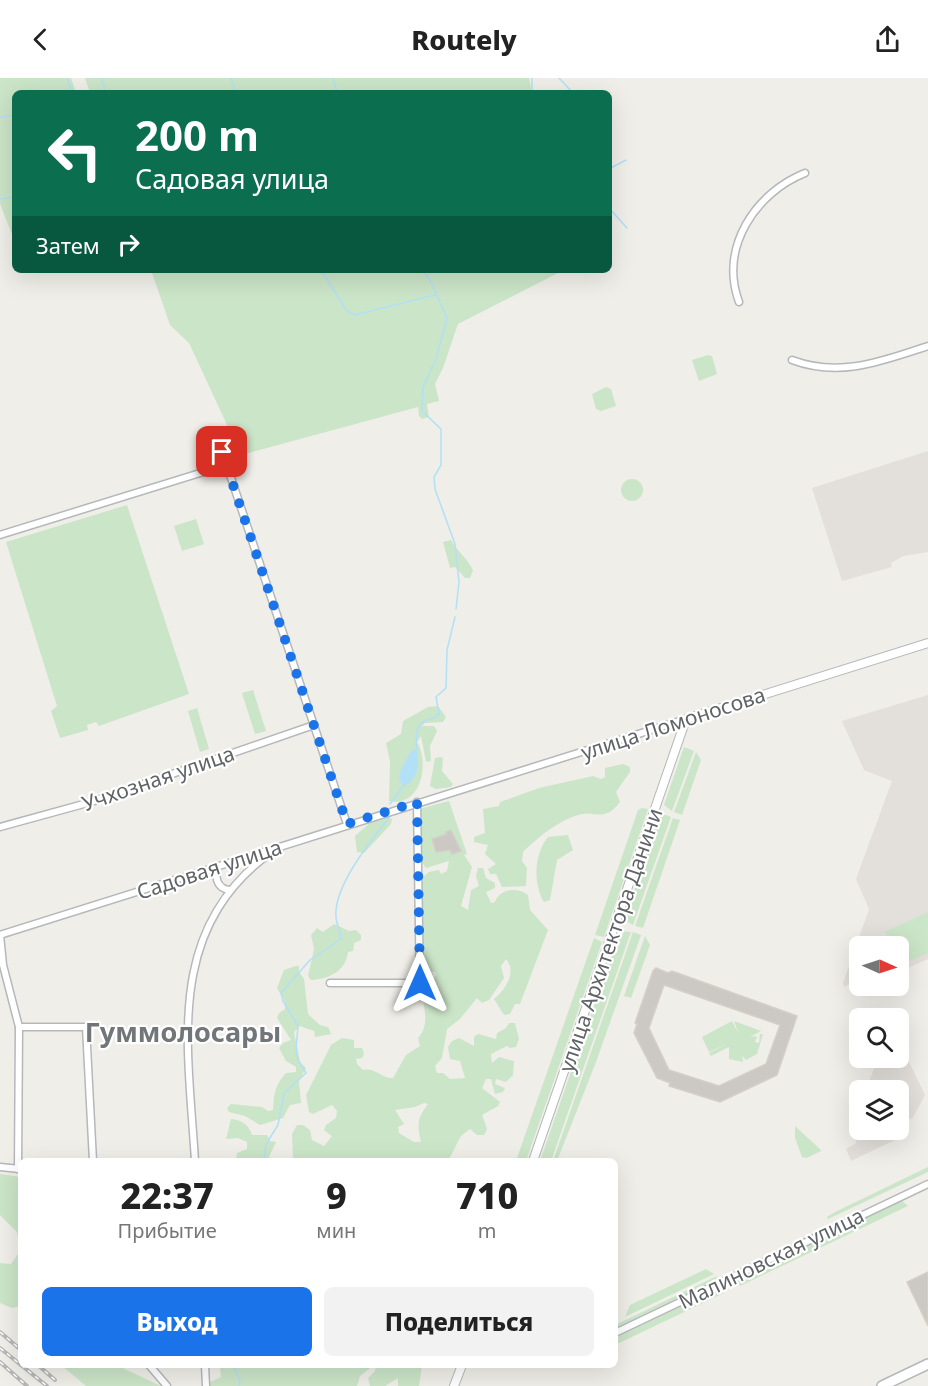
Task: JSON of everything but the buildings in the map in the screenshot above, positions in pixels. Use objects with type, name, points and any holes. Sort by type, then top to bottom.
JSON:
[{"type":"main road","points":[[882,1386],[928,1364]]},
{"type":"street","points":[[739,302],[733,276],[734,260],[742,232],[750,215],[766,197],[783,184],[805,173]]},
{"type":"street","points":[[792,360],[819,368],[851,368],[928,346]]},
{"type":"street","points":[[216,433],[347,824]]},
{"type":"street","points":[[0,536],[213,469]]},
{"type":"street","name":"улица Ломоносова","points":[[417,802],[928,643]]},
{"type":"street","name":"улица Архитектора Данини","points":[[534,1158],[686,719]]},
{"type":"street","name":"Учхозная улица","points":[[0,827],[91,802],[314,726]]},
{"type":"street","points":[[330,983],[420,987],[417,802]]},
{"type":"street","name":"Садовая улица","points":[[0,935],[417,802]]},
{"type":"street","points":[[195,1158],[189,1030],[190,981],[201,940],[215,912],[230,890],[255,865],[279,847]]},
{"type":"street","points":[[217,867],[217,881],[222,888],[230,890]]},
{"type":"street","points":[[0,935],[3,965],[20,1027],[20,1158]]},
{"type":"street","points":[[20,1027],[86,1027],[93,1158]]},
{"type":"street","points":[[0,1167],[18,1169]]},
{"type":"street","name":"Малиновская улица","points":[[618,1332],[928,1184]]},
{"type":"street","points":[[151,1368],[166,1386]]},
{"type":"street","points":[[205,1368],[206,1386]]},
{"type":"street","points":[[454,1386],[461,1368]]},
{"type":"shaded area","points":[[928,451],[928,552],[903,556],[891,563],[892,567],[842,581],[812,488]]},
{"type":"shaded area","points":[[928,695],[928,959],[909,968],[909,936],[860,936],[869,909],[856,879],[892,781],[864,770],[842,721]]},
{"type":"shaded area","points":[[849,966],[849,984],[844,987],[843,983]]},
{"type":"shaded area","points":[[909,1062],[925,1095],[912,1119],[909,1118],[909,1080],[870,1080],[874,1068],[909,1068]]},
{"type":"shaded area","points":[[856,1140],[895,1140],[851,1161],[846,1149],[856,1143]]},
{"type":"green space","points":[[0,78],[71,78],[75,90],[12,90],[12,234],[0,204]]},
{"type":"green space","points":[[85,78],[529,78],[531,90],[89,90]]},
{"type":"green space","points":[[152,273],[558,273],[458,324],[435,384],[439,401],[427,404],[429,417],[422,419],[419,416],[418,407],[241,455],[189,343],[170,325]]},
{"type":"green space","points":[[712,356],[717,374],[699,381],[692,360]]},
{"type":"green space","points":[[606,387],[611,389],[616,406],[601,411],[596,409],[592,394]]},
{"type":"green space","points":[[632,479],[640,482],[643,490],[640,498],[632,501],[624,498],[621,490],[624,482]]},
{"type":"green space","points":[[127,505],[189,694],[99,726],[96,722],[87,725],[88,730],[60,738],[51,711],[57,706],[6,542]]},
{"type":"green space","points":[[196,519],[204,544],[182,551],[174,526]]},
{"type":"green space","points":[[451,540],[473,570],[470,578],[465,578],[455,567],[450,568],[443,542]]},
{"type":"green space","points":[[253,690],[266,731],[255,734],[242,693]]},
{"type":"green space","points":[[438,706],[446,717],[443,722],[425,723],[422,726],[434,726],[437,731],[430,746],[431,761],[426,762],[421,736],[417,742],[423,761],[420,782],[409,798],[389,801],[390,761],[386,743],[401,734],[403,721],[428,707]]},
{"type":"green space","points":[[197,708],[209,749],[200,752],[188,711]]},
{"type":"green space","points":[[684,747],[694,751],[672,811],[664,805]]},
{"type":"green space","points":[[696,752],[701,760],[682,815],[674,812]]},
{"type":"green space","points":[[435,758],[443,758],[442,771],[453,784],[451,787],[436,789],[430,786]]},
{"type":"green space","points":[[623,764],[630,767],[630,772],[616,792],[620,802],[614,808],[604,814],[578,815],[563,821],[548,830],[523,852],[522,861],[527,868],[526,886],[502,887],[496,874],[490,874],[488,869],[496,864],[485,854],[488,845],[474,842],[474,837],[485,833],[483,809],[499,806],[500,802],[539,788],[593,776],[601,779],[605,777],[605,768]]},
{"type":"green space","points":[[449,801],[467,854],[464,855],[472,867],[461,906],[468,910],[471,890],[479,886],[476,876],[478,868],[483,868],[486,878],[495,883],[495,888],[486,892],[491,903],[510,890],[524,892],[528,895],[530,910],[548,930],[520,1004],[515,1004],[510,1014],[504,1015],[494,999],[509,980],[510,969],[506,959],[501,966],[504,978],[489,1000],[482,1003],[477,998],[460,1019],[447,1029],[442,1058],[435,1066],[437,1073],[443,1073],[450,1079],[465,1078],[460,1061],[450,1059],[448,1047],[452,1041],[459,1038],[474,1046],[474,1037],[478,1034],[496,1039],[497,1033],[506,1028],[509,1023],[515,1023],[519,1039],[516,1047],[507,1046],[491,1054],[492,1063],[499,1057],[514,1061],[513,1075],[506,1082],[496,1079],[495,1084],[505,1088],[503,1092],[495,1094],[491,1079],[486,1079],[482,1088],[500,1102],[498,1106],[482,1115],[487,1129],[484,1135],[477,1135],[470,1129],[461,1136],[450,1158],[293,1158],[292,1134],[297,1125],[303,1125],[310,1130],[312,1140],[324,1146],[332,1136],[324,1130],[326,1125],[336,1118],[337,1111],[332,1105],[313,1114],[309,1112],[306,1095],[331,1045],[342,1038],[354,1040],[354,1048],[362,1048],[364,1054],[362,1058],[356,1059],[357,1064],[363,1070],[371,1070],[389,1078],[393,1078],[406,1055],[420,1046],[418,1038],[425,1021],[421,989],[422,985],[432,984],[436,975],[435,972],[422,971],[422,878],[429,872],[439,870],[441,874],[447,871],[449,861],[426,868],[421,861],[419,809]],"holes":[[[428,1104],[419,1122],[421,1142],[414,1142],[399,1133],[398,1127],[404,1124],[395,1110]]]},
{"type":"green space","points":[[648,809],[604,937],[595,935],[638,810]]},
{"type":"green space","points":[[660,816],[671,817],[633,925],[624,920]]},
{"type":"green space","points":[[387,817],[392,819],[391,824],[364,853],[357,852],[355,836],[371,822]]},
{"type":"green space","points":[[673,818],[680,820],[643,928],[635,926]]},
{"type":"green space","points":[[568,835],[573,850],[557,860],[550,900],[544,902],[540,895],[537,878],[540,851],[548,837]]},
{"type":"green space","points":[[928,912],[928,953],[909,961],[909,936],[887,936],[885,932]]},
{"type":"green space","points":[[334,924],[349,931],[356,930],[361,935],[361,940],[354,943],[353,951],[348,952],[347,959],[336,973],[311,980],[308,976],[314,949],[311,935],[317,928],[323,932]]},
{"type":"green space","points":[[620,931],[631,932],[552,1158],[541,1158]]},
{"type":"green space","points":[[633,932],[641,935],[596,1062],[558,1158],[554,1158]]},
{"type":"green space","points":[[645,936],[650,945],[631,998],[624,996]]},
{"type":"green space","points":[[594,938],[602,942],[527,1158],[517,1158]]},
{"type":"green space","points":[[299,966],[299,972],[304,979],[308,1014],[320,1025],[328,1027],[331,1034],[315,1037],[314,1031],[300,1026],[294,1032],[300,1062],[306,1068],[299,1081],[301,1103],[290,1105],[283,1118],[260,1125],[245,1116],[229,1112],[227,1108],[231,1104],[273,1110],[279,1082],[286,1073],[296,1072],[296,1067],[286,1061],[279,1048],[283,1043],[291,1040],[277,1018],[279,1013],[285,1009],[285,1002],[277,988],[284,970]]},
{"type":"green space","points":[[732,1021],[738,1033],[734,1021],[761,1031],[750,1037],[757,1036],[755,1042],[759,1043],[760,1034],[763,1034],[757,1054],[746,1060],[742,1056],[743,1062],[729,1059],[729,1047],[711,1056],[709,1053],[729,1043],[709,1052],[702,1037]]},
{"type":"green space","points":[[231,1119],[244,1124],[252,1135],[267,1135],[270,1141],[276,1142],[268,1158],[236,1158],[237,1153],[247,1149],[247,1142],[238,1138],[226,1139]]},
{"type":"green space","points":[[795,1126],[821,1151],[807,1158],[802,1157],[795,1138]]},
{"type":"green space","points":[[928,1167],[928,1172],[828,1219],[827,1217],[833,1213]]},
{"type":"green space","points":[[0,1174],[18,1177],[18,1238],[17,1232],[0,1215]]},
{"type":"green space","points":[[902,1201],[908,1206],[740,1286],[737,1279]]},
{"type":"green space","points":[[18,1254],[18,1307],[12,1308],[0,1303],[0,1263],[11,1264]]},
{"type":"green space","points":[[706,1269],[714,1274],[625,1317],[630,1305]]},
{"type":"green space","points":[[717,1276],[716,1280],[618,1327],[618,1324]]},
{"type":"green space","points":[[719,1288],[724,1293],[618,1344],[618,1337]]},
{"type":"green space","points":[[65,1368],[122,1368],[161,1386],[86,1386]]},
{"type":"green space","points":[[220,1368],[370,1368],[360,1376],[357,1386],[209,1386],[210,1382],[221,1377]]},
{"type":"green space","points":[[376,1368],[422,1368],[419,1386],[398,1386],[398,1378],[385,1386],[370,1386],[368,1378]]},
{"type":"water","points":[[416,749],[417,770],[412,780],[404,786],[399,780],[401,769],[412,750]]},
{"type":"waterway","points":[[67,78],[71,90]]},
{"type":"waterway","points":[[101,78],[105,90]]},
{"type":"waterway","points":[[231,78],[235,90]]},
{"type":"waterway","points":[[333,78],[336,90]]},
{"type":"waterway","points":[[532,78],[532,90]]},
{"type":"waterway","points":[[559,78],[570,90]]},
{"type":"waterway","points":[[0,117],[12,115]]},
{"type":"waterway","points":[[612,167],[626,160]]},
{"type":"waterway","points":[[0,199],[12,197]]},
{"type":"waterway","points":[[612,211],[627,228]]},
{"type":"waterway","points":[[323,273],[347,311],[355,315],[435,295]]},
{"type":"waterway","points":[[425,273],[447,318],[436,359],[423,387],[422,411],[441,429],[441,465],[434,477],[435,489],[455,544],[459,582],[456,609]]},
{"type":"waterway","points":[[417,750],[416,734],[419,726],[439,714],[436,697],[446,688],[447,650],[455,617]]},
{"type":"waterway","points":[[390,804],[404,785]]},
{"type":"waterway","points":[[264,1158],[266,1144],[278,1125],[284,1093],[306,1073],[298,1060],[296,1049],[298,1026],[283,1001],[281,993],[310,960],[341,939],[336,917],[341,891],[356,863],[391,815]]},
{"type":"waterway","points":[[236,1368],[240,1380],[239,1386]]},
{"type":"railway","points":[[0,1332],[18,1347]]},
{"type":"railway","points":[[0,1348],[18,1363]]},
{"type":"railway","points":[[0,1362],[27,1386]]},
{"type":"railway","points":[[25,1368],[47,1386]]},
{"type":"railway","points":[[41,1368],[55,1380]]},
{"type":"district","name":"Гуммолосары","points":[[183,1031]]},
{"type":"route","points":[[222,452],[347,824],[417,802],[420,983]]}]
